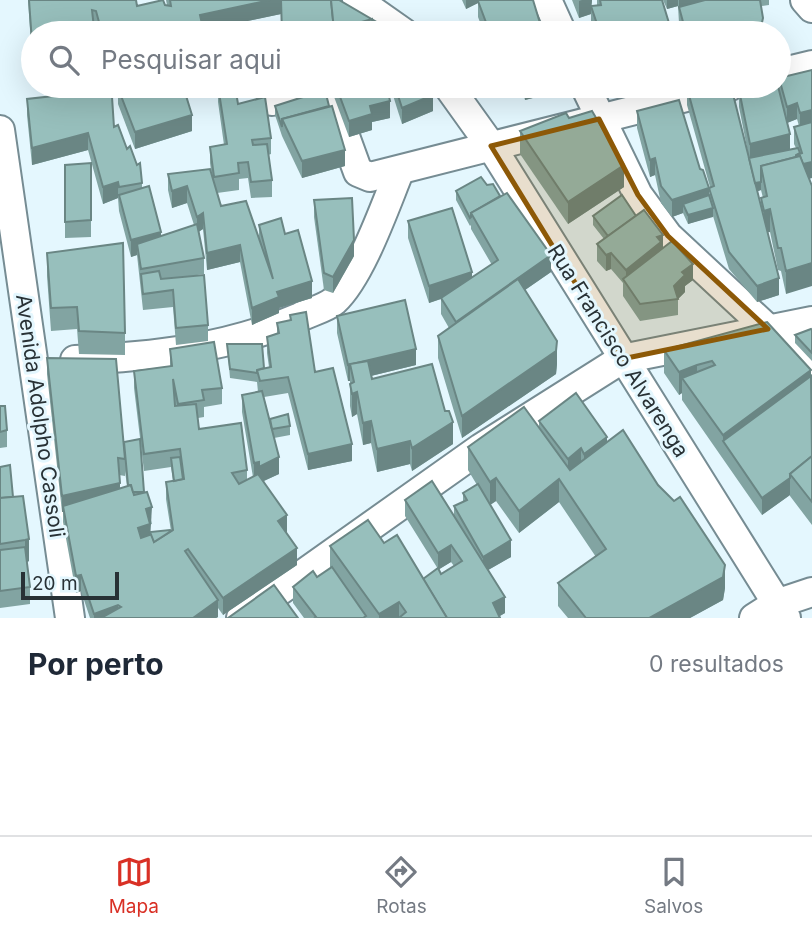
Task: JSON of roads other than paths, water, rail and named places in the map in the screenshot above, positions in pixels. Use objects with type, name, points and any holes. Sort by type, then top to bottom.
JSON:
[{"type":"street","points":[[357,0],[387,21]]},
{"type":"street","points":[[547,0],[557,21]]},
{"type":"street","points":[[805,0],[812,8]]},
{"type":"street","points":[[791,70],[812,65]]},
{"type":"street","points":[[272,101],[288,98]]},
{"type":"street","points":[[331,98],[358,172],[370,177],[399,172],[682,98]]},
{"type":"street","name":"Rua Francisco Alvarenga","points":[[457,98],[491,146],[622,359],[772,613]]},
{"type":"street","points":[[590,98],[638,195],[668,236],[768,329],[812,375]]},
{"type":"street","name":"Avenida Adolpho Cassoli","points":[[0,130],[70,618]]},
{"type":"street","points":[[32,362],[142,358],[219,343],[274,328],[333,302],[368,244],[399,172]]},
{"type":"street","points":[[241,618],[481,448],[622,359],[812,321]]},
{"type":"street","points":[[772,613],[812,592]]}]
